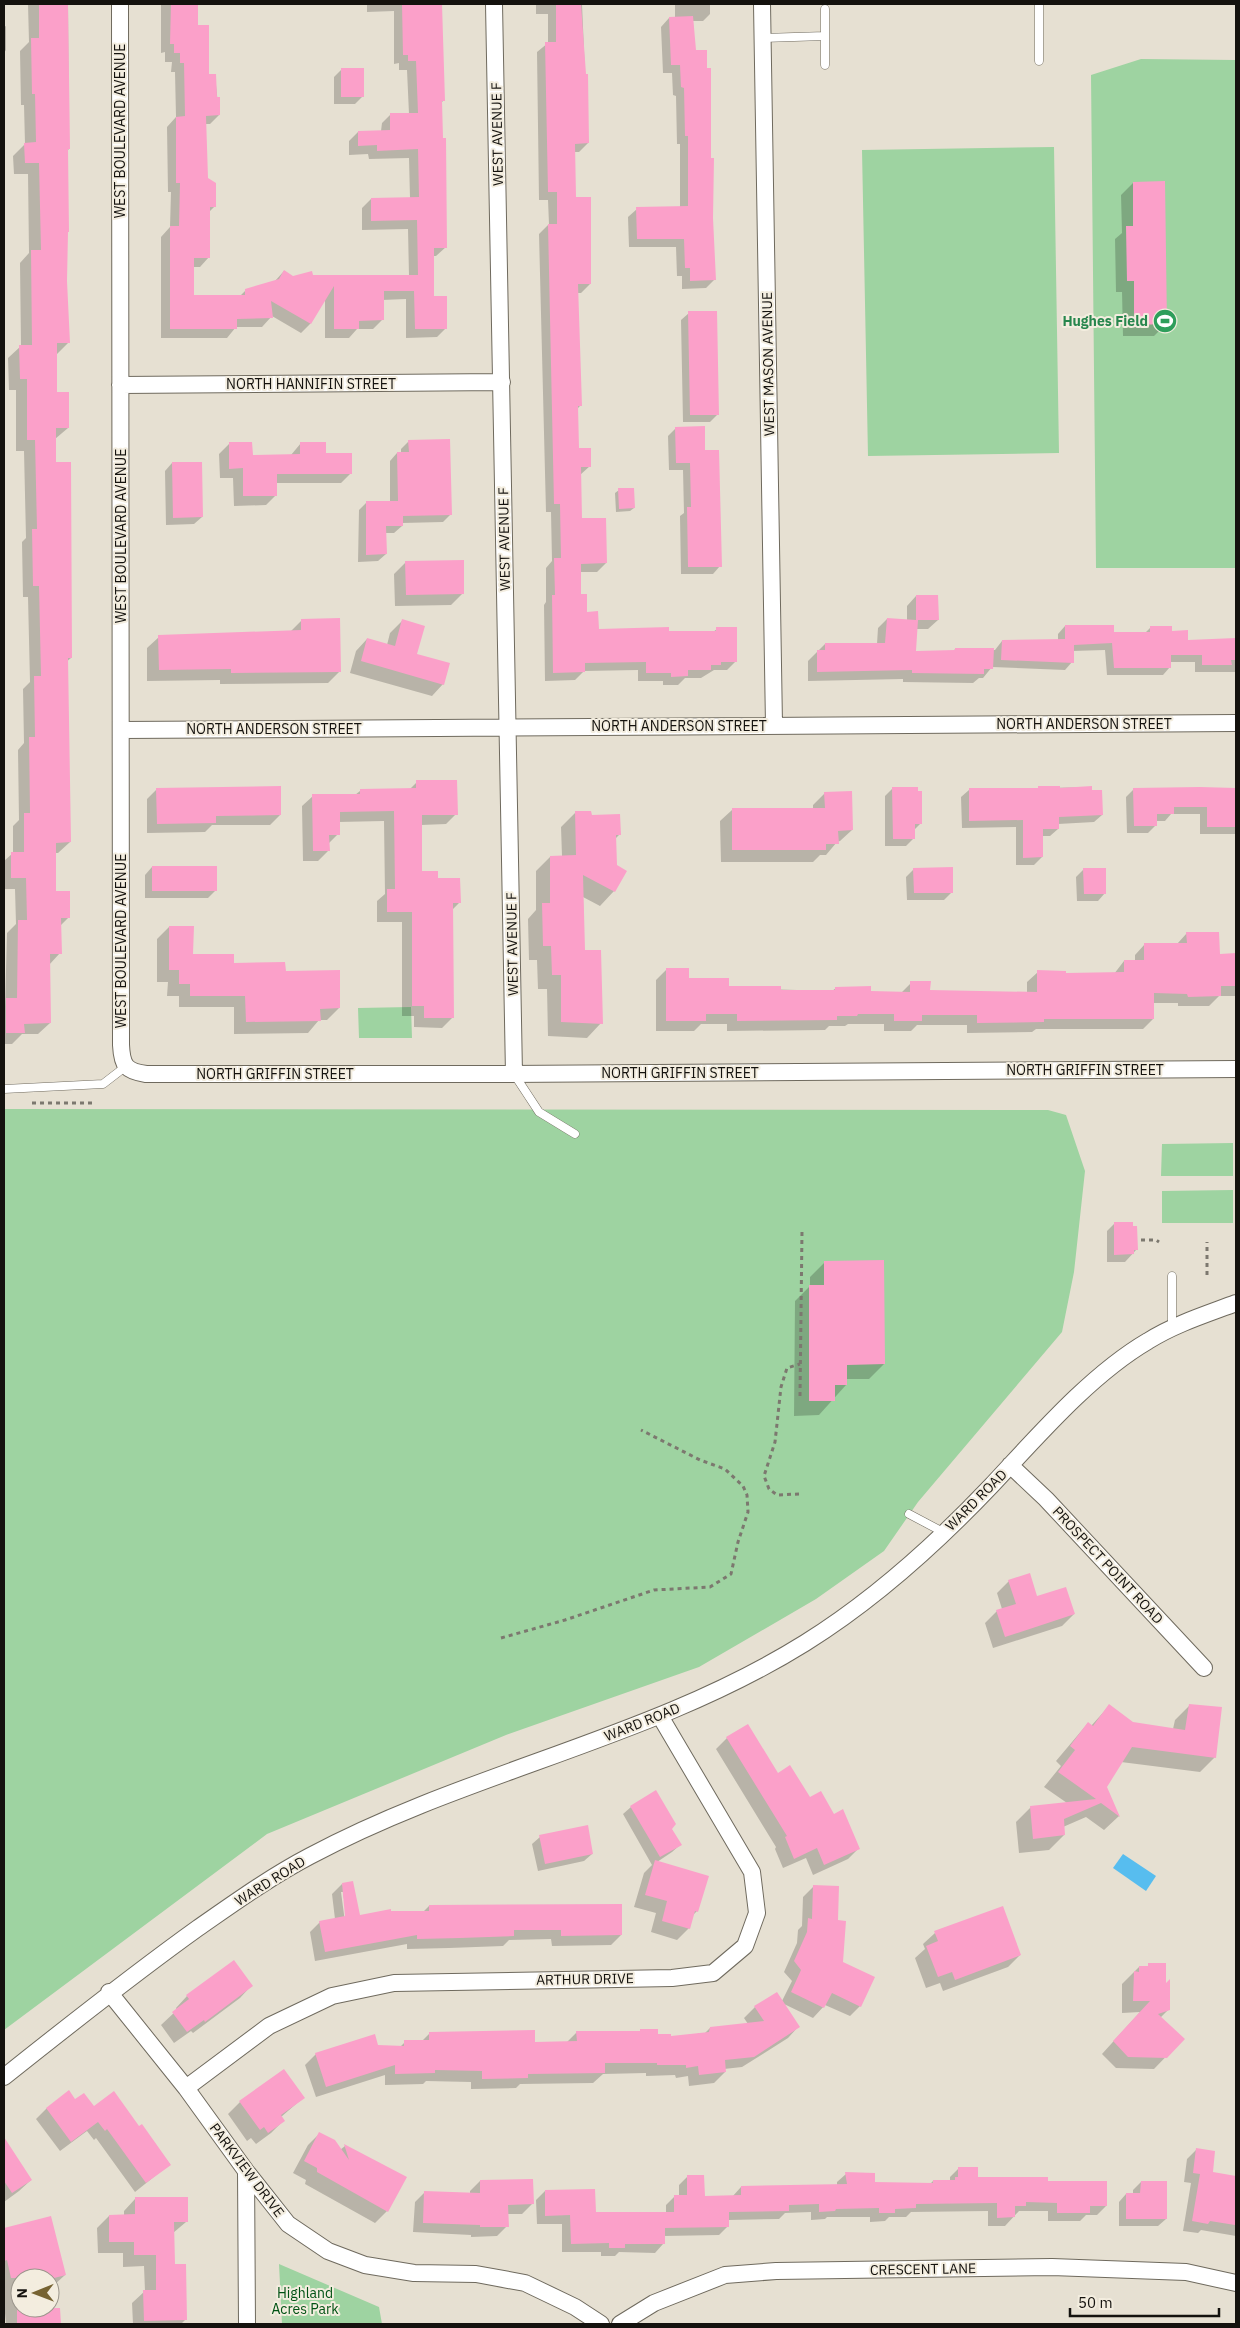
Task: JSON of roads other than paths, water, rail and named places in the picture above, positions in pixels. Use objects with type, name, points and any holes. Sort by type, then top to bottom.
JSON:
[{"type":"street","name":"WEST BOULEVARD AVENUE","points":[[120,4],[121,1047],[125,1067]]},
{"type":"street","name":"WEST AVENUE F","points":[[494,4],[514,1074]]},
{"type":"street","name":"WEST MASON AVENUE","points":[[762,4],[774,725]]},
{"type":"street","name":"NORTH HANNIFIN STREET","points":[[120,386],[502,382]]},
{"type":"street","name":"NORTH ANDERSON STREET","points":[[121,730],[1236,723]]},
{"type":"street","name":"NORTH GRIFFIN STREET","points":[[125,1067],[134,1072],[146,1074],[514,1074],[1236,1069]]},
{"type":"street","name":"WARD ROAD","points":[[4,2077],[109,1992],[243,1896],[309,1856],[456,1791],[660,1716],[722,1689],[804,1644],[892,1583],[1101,1376],[1148,1341],[1172,1329],[1236,1303]]},
{"type":"street","name":"PROSPECT POINT ROAD","points":[[1010,1465],[1046,1499],[1204,1668]]},
{"type":"street","name":"ARTHUR DRIVE","points":[[186,2088],[269,2026],[332,1996],[394,1983],[672,1978],[713,1973],[745,1946],[757,1913],[752,1872],[660,1716]]},
{"type":"street","name":"PARKVIEW DRIVE","points":[[109,1992],[186,2088],[246,2171],[288,2224],[328,2251],[365,2265],[414,2274],[476,2274],[525,2283],[575,2307],[601,2324]]},
{"type":"street","points":[[246,2171],[247,2324]]},
{"type":"street","name":"CRESCENT LANE","points":[[620,2324],[654,2303],[725,2275],[776,2271],[1052,2267],[1186,2272],[1236,2283]]},
{"type":"lane","points":[[1038,61],[1039,4]]},
{"type":"lane","points":[[825,9],[825,65]]},
{"type":"lane","points":[[762,38],[826,36]]},
{"type":"lane","points":[[4,1089],[103,1084],[125,1067]]},
{"type":"lane","points":[[514,1074],[539,1112],[575,1134]]},
{"type":"lane","points":[[1172,1276],[1172,1329]]},
{"type":"lane","points":[[909,1514],[944,1532]]},
{"type":"water","points":[[1123,1854],[1156,1876],[1146,1891],[1113,1868]]},
{"type":"place","name":"Hughes Field","points":[[1165,321]]},
{"type":"park label","name":"Highland Acres Park","points":[[305,2302]]}]
